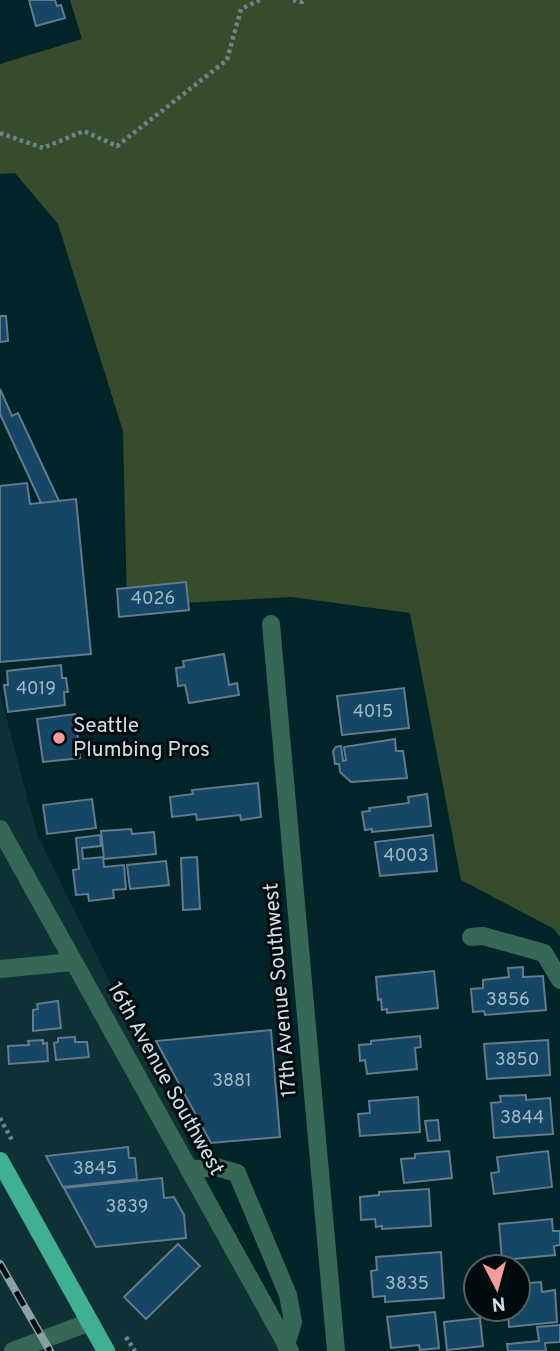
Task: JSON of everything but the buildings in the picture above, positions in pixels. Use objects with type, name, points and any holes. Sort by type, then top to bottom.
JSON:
[{"type":"main road","points":[[0,1161],[107,1351]]},
{"type":"street","name":"17th Avenue Southwest","points":[[271,624],[336,1351]]},
{"type":"street","name":"16th Avenue Southwest","points":[[0,829],[288,1348]]},
{"type":"street","points":[[471,937],[483,936],[544,953],[560,980]]},
{"type":"street","points":[[0,969],[73,962]]},
{"type":"street","points":[[189,1170],[216,1167],[237,1173],[288,1295],[293,1322],[288,1348]]},
{"type":"street","points":[[0,1349],[12,1351],[90,1322]]},
{"type":"path","points":[[0,133],[43,148],[83,131],[117,146],[227,60],[241,9],[260,0]]},
{"type":"path","points":[[293,0],[304,0]]},
{"type":"shaded area","points":[[0,693],[37,834],[267,1302],[298,1351],[0,1351]]},
{"type":"green space","points":[[70,0],[560,0],[560,937],[554,929],[461,880],[410,613],[291,597],[127,606],[123,431],[58,224],[15,173],[0,174],[0,64],[82,39]]},
{"type":"railway","points":[[0,1264],[50,1351]]},
{"type":"place","name":"Seattle Plumbing Pros","points":[[59,738]]}]
